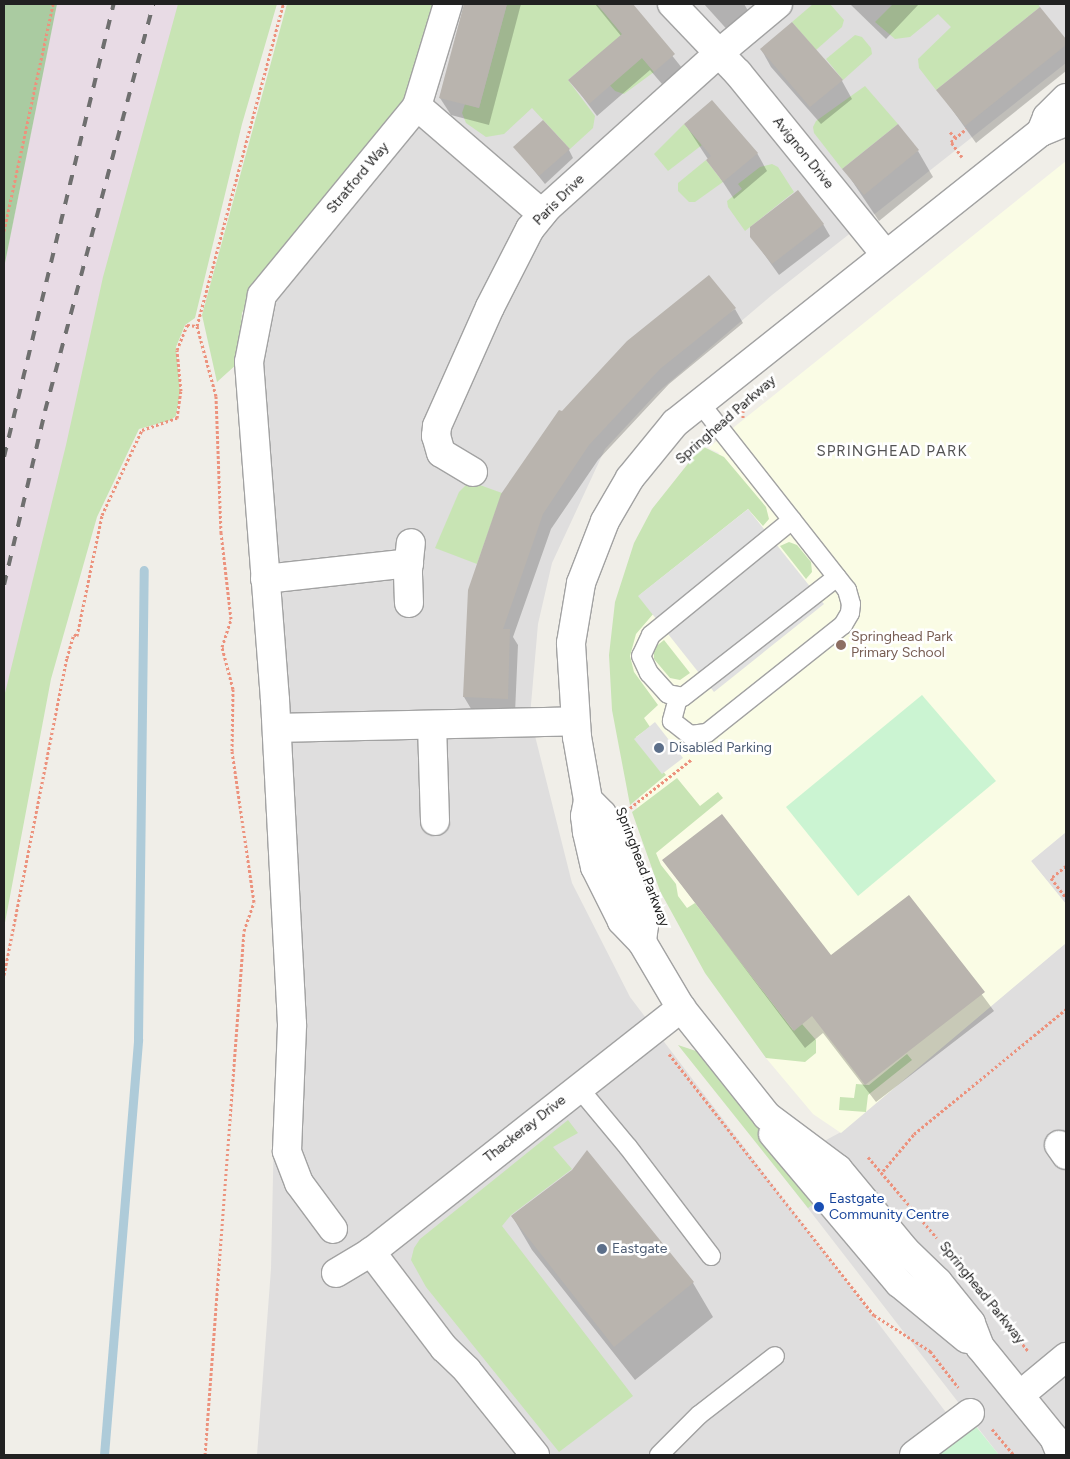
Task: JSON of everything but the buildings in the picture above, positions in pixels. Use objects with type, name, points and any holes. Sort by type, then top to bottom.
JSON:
[{"type":"street","name":"Stratford Way","points":[[333,1229],[299,1183],[287,1151],[292,1024],[277,728],[250,382],[252,342],[262,295],[417,106],[448,4]]},
{"type":"street","name":"Avignon Drive","points":[[672,4],[738,73],[886,254]]},
{"type":"street","name":"Paris Drive","points":[[473,472],[442,453],[436,436],[436,426],[507,272],[542,214],[718,54],[778,4]]},
{"type":"street","name":"Springhead Parkway","points":[[1041,132],[1047,117],[1066,98]]},
{"type":"street","points":[[417,106],[542,214]]},
{"type":"street","name":"Springhead Parkway","points":[[1060,1446],[980,1347],[966,1316],[838,1170],[767,1116],[681,1008],[642,942],[622,921],[595,867],[585,816],[588,800],[575,721],[571,643],[578,595],[605,520],[630,478],[662,437],[700,402],[1041,132],[1066,122]]},
{"type":"street","points":[[265,579],[410,553],[409,603]]},
{"type":"street","points":[[277,728],[575,721]]},
{"type":"street","points":[[432,725],[435,822]]},
{"type":"street","name":"Thackeray Drive","points":[[336,1273],[371,1252],[681,1008]]},
{"type":"street","points":[[371,1252],[444,1348],[467,1370],[535,1455]]},
{"type":"street","points":[[1020,1395],[1056,1365]]},
{"type":"street","points":[[914,1455],[974,1410]]},
{"type":"lane","points":[[678,698],[672,720],[679,728],[694,735],[710,732],[846,621],[850,613],[850,596],[700,402]]},
{"type":"lane","points":[[792,520],[646,640],[641,656],[645,668],[665,692],[678,698],[686,695],[836,577]]},
{"type":"lane","points":[[578,1088],[628,1147],[711,1256]]},
{"type":"lane","points":[[659,1455],[699,1415],[775,1356]]},
{"type":"path","points":[[4,231],[53,4]]},
{"type":"path","points":[[206,1455],[244,931],[254,902],[232,751],[233,689],[222,647],[231,619],[221,533],[216,396],[197,326],[283,4]]},
{"type":"path","points":[[964,158],[951,143],[955,137],[966,129]]},
{"type":"path","points":[[950,132],[955,137]]},
{"type":"path","points":[[956,165],[971,153]]},
{"type":"path","points":[[4,976],[67,658],[74,634],[77,636],[102,515],[142,430],[177,418],[181,393],[177,350],[187,325],[197,326]]},
{"type":"path","name":"Springhead Parkway","points":[[717,425],[750,398]]},
{"type":"path","points":[[628,809],[693,758]]},
{"type":"path","points":[[1066,866],[1050,878],[1066,898]]},
{"type":"path","points":[[877,1176],[914,1134],[1066,1009]]},
{"type":"path","points":[[650,1031],[874,1315],[930,1351],[974,1410],[1014,1455]]},
{"type":"path","name":"Springhead Parkway","points":[[865,1155],[883,1170],[939,1240]]},
{"type":"path","name":"Springhead Parkway","points":[[995,1309],[1056,1365]]},
{"type":"shaded area","points":[[56,4],[249,4],[85,535],[4,871],[4,268]]},
{"type":"shaded area","points":[[435,4],[1066,4],[1066,63],[772,295],[658,392],[605,449],[552,563],[538,624],[530,716],[572,883],[630,997],[948,1415],[910,1455],[257,1455],[271,1269],[277,990],[266,756],[238,363],[240,327],[245,303],[260,275],[311,216]]},
{"type":"shaded area","name":"Springhead Park Primary School","points":[[1066,161],[1066,832],[1031,861],[1066,904],[1066,943],[841,1133],[813,1114],[766,1058],[769,1051],[695,949],[636,812],[639,797],[621,608],[719,453],[708,448]]},
{"type":"shaded area","points":[[748,509],[824,604],[714,692],[638,596]]},
{"type":"shaded area","name":"Disabled Parking","points":[[655,722],[683,758],[662,774],[634,739]]},
{"type":"shaded area","points":[[1066,832],[1066,904],[1031,861]]},
{"type":"shaded area","points":[[1066,943],[1066,1455],[999,1455],[776,1167],[841,1132]]},
{"type":"green space","points":[[4,4],[57,4],[4,268]]},
{"type":"green space","points":[[178,4],[277,4],[242,124],[195,318],[185,325],[176,347],[180,392],[176,416],[171,420],[139,429],[97,517],[51,679],[4,928],[4,697],[66,445],[103,277]]},
{"type":"green space","points":[[287,4],[435,4],[406,97],[260,275],[242,313],[238,363],[217,382],[202,315]]},
{"type":"green space","points":[[507,4],[597,4],[654,72],[624,94],[615,91],[589,62],[568,80],[595,116],[593,128],[570,149],[532,108],[504,134],[486,137],[466,123],[462,113],[465,104],[479,108]]},
{"type":"green space","points":[[813,4],[830,4],[844,20],[842,27],[816,50],[792,22]]},
{"type":"green space","points":[[893,4],[1038,4],[1040,7],[936,90],[919,68],[918,59],[951,27],[938,14],[910,37],[895,39],[875,22]]},
{"type":"green space","points":[[855,35],[862,37],[871,48],[872,54],[843,80],[826,59]]},
{"type":"green space","points":[[865,86],[898,124],[842,169],[814,133],[813,127],[816,121]]},
{"type":"green space","points":[[684,124],[702,145],[668,171],[654,154]]},
{"type":"green space","points":[[706,160],[723,182],[695,202],[689,202],[678,191],[678,183]]},
{"type":"green space","points":[[772,164],[778,167],[794,192],[745,231],[728,207],[727,201],[742,189],[738,184],[760,167]]},
{"type":"green space","points":[[702,446],[724,457],[766,507],[769,519],[763,526],[748,509],[641,594],[654,613],[636,634],[630,656],[634,672],[658,705],[644,718],[650,727],[636,737],[666,775],[630,805],[612,710],[609,655],[615,602],[634,543],[652,509]]},
{"type":"green space","points":[[477,484],[502,493],[477,564],[435,548],[459,492],[466,485]]},
{"type":"green space","points":[[789,542],[797,545],[811,562],[812,572],[806,579],[780,546]]},
{"type":"green space","points":[[664,640],[690,673],[680,680],[670,678],[654,659],[654,648]]},
{"type":"green space","points":[[922,695],[996,781],[858,896],[786,807]]},
{"type":"green space","points":[[677,778],[700,806],[718,792],[723,798],[656,853],[661,865],[676,884],[678,896],[687,908],[695,903],[793,1030],[802,1024],[816,1040],[816,1053],[805,1062],[766,1058],[705,973],[660,891],[632,812]]},
{"type":"green space","points":[[678,1045],[696,1051],[810,1193],[820,1199],[808,1208]]},
{"type":"green space","points":[[907,1054],[912,1060],[868,1095],[866,1112],[839,1110],[840,1097],[854,1098],[856,1084],[869,1085]]},
{"type":"green space","points":[[568,1120],[578,1133],[553,1147],[572,1169],[511,1215],[502,1226],[633,1396],[559,1452],[426,1287],[411,1260],[414,1248],[420,1239]]},
{"type":"green space","points":[[974,1424],[999,1455],[934,1455]]},
{"type":"waterway","points":[[104,1455],[138,1039],[144,570]]},
{"type":"railway","points":[[4,457],[114,4]]},
{"type":"railway","points":[[4,585],[45,411],[153,4]]},
{"type":"place","name":"Springhead Park Primary School","points":[[841,645]]},
{"type":"place","name":"Disabled Parking","points":[[659,748]]},
{"type":"place","name":"Eastgate Community Centre","points":[[819,1207]]},
{"type":"place","name":"Eastgate","points":[[602,1249]]},
{"type":"district","name":"SPRINGHEAD PARK","points":[[892,452]]}]
